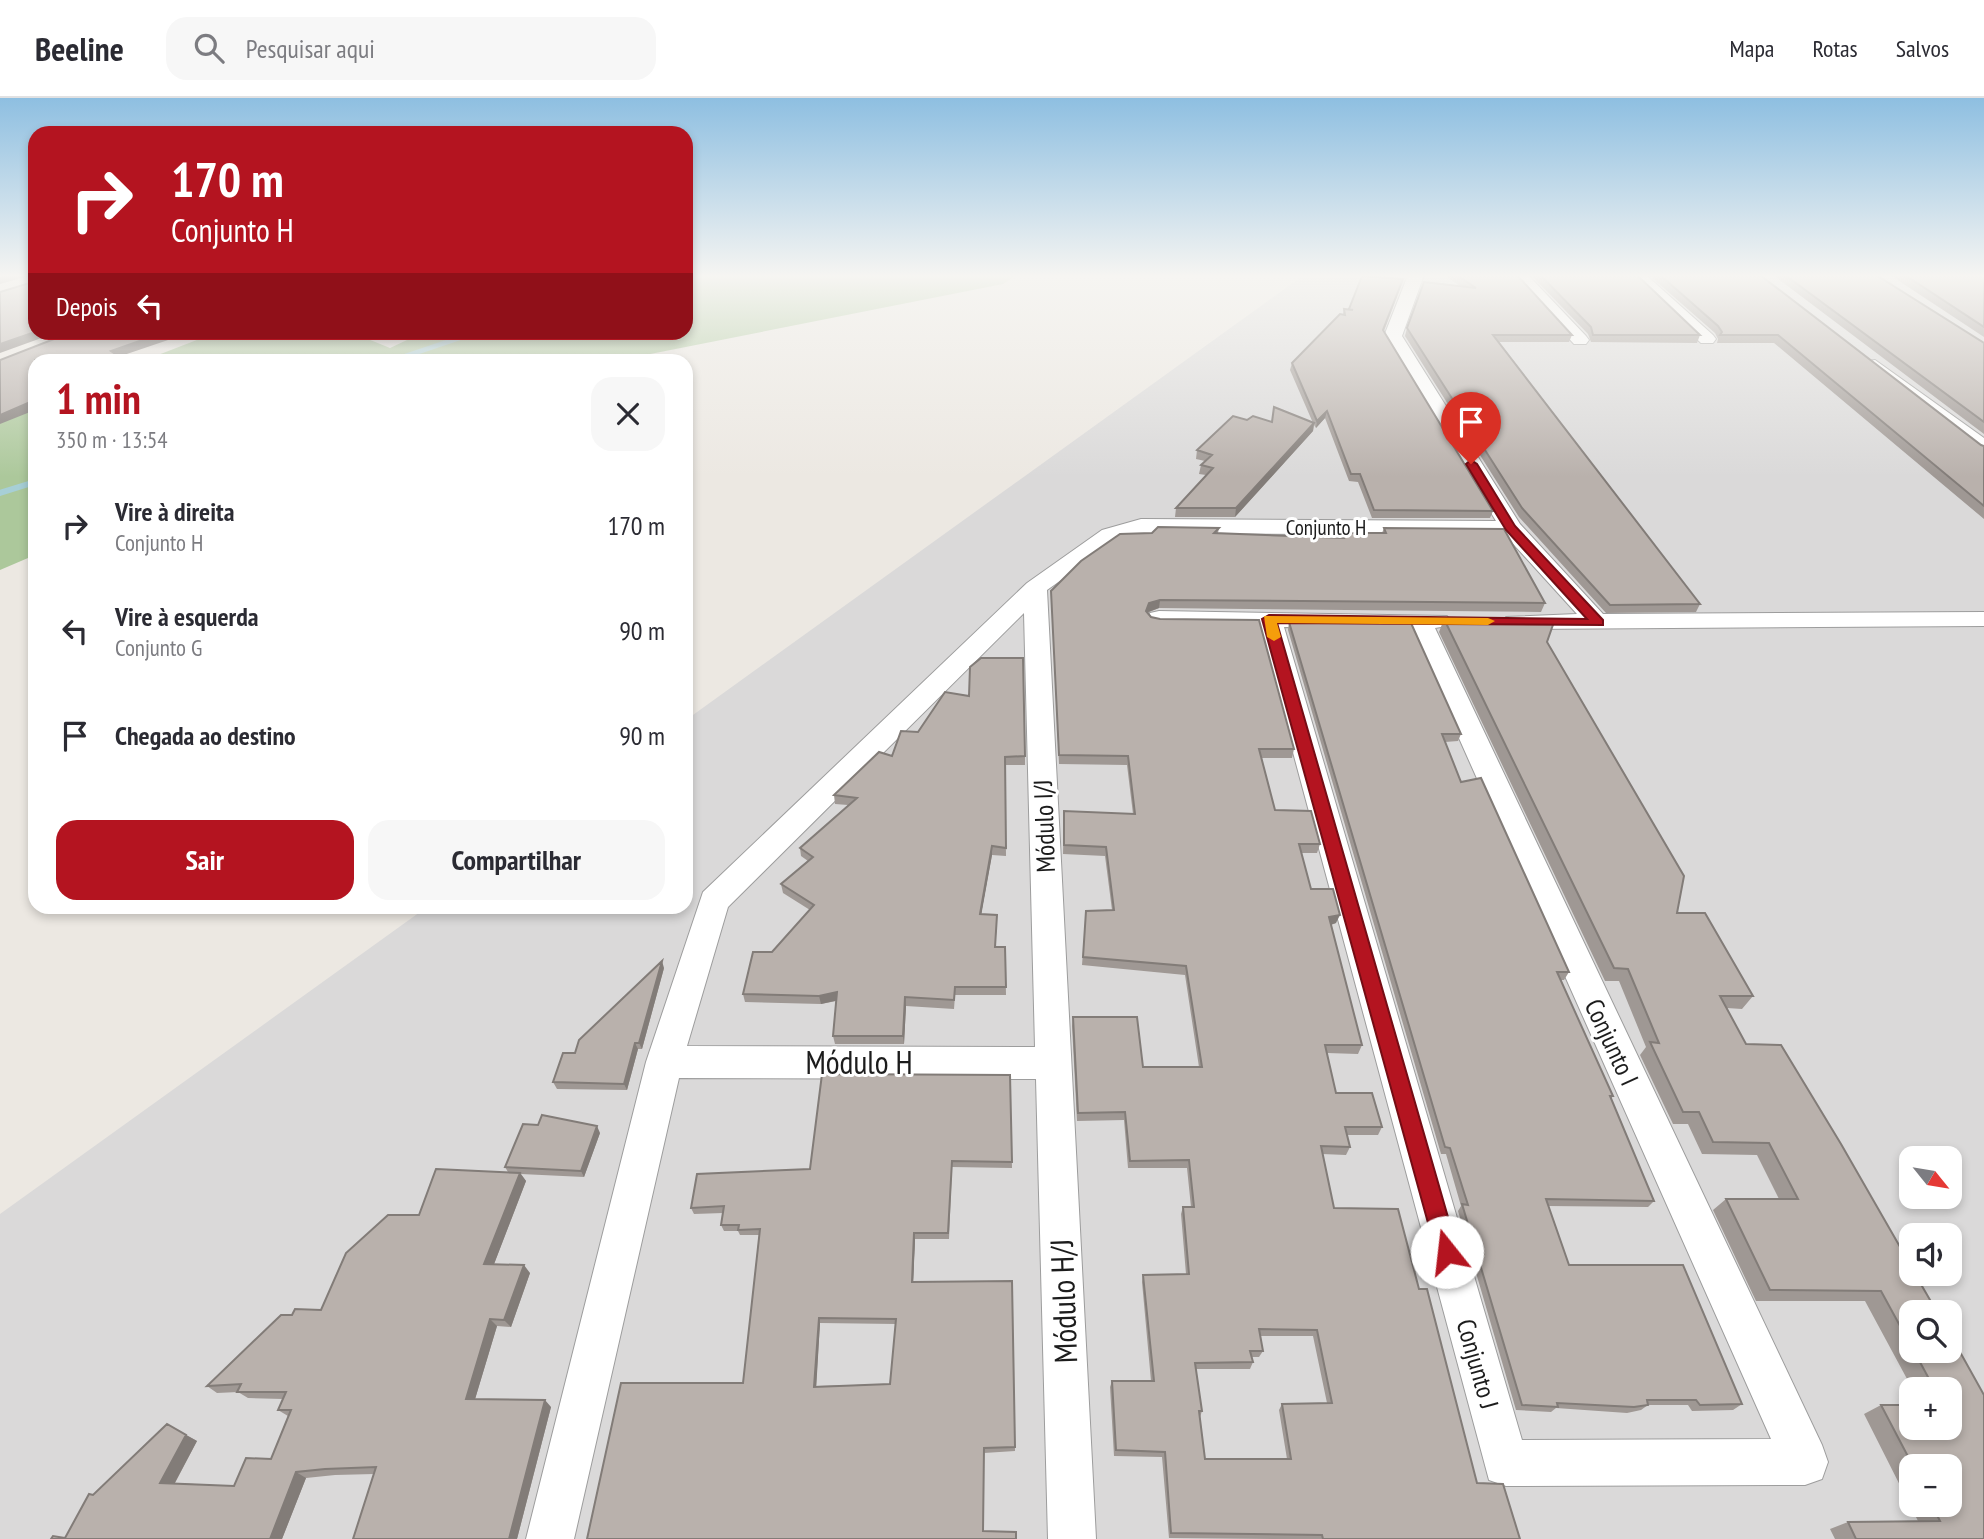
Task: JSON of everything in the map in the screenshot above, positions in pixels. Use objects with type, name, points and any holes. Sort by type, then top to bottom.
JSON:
[{"type":"street","points":[[1397,342],[1511,528],[1598,623]]},
{"type":"street","points":[[1866,357],[1984,447]]},
{"type":"street","name":"Conjunto H","points":[[550,1539],[664,1062],[714,901],[1035,589],[1110,535],[1141,526],[1511,528]]},
{"type":"street","name":"Módulo I/J","points":[[1035,589],[1054,1063]]},
{"type":"street","points":[[1159,618],[1461,621]]},
{"type":"street","name":"Conjunto J","points":[[1269,619],[1506,1463],[1805,1462]]},
{"type":"street","points":[[1488,621],[1598,623],[1984,619]]},
{"type":"street","name":"Conjunto I","points":[[1419,621],[1805,1462]]},
{"type":"street","name":"Módulo H","points":[[664,1062],[1054,1063]]},
{"type":"street","name":"Módulo H/J","points":[[1054,1063],[1072,1539]]},
{"type":"shaded area","points":[[1211,342],[1984,342],[1984,1539],[0,1539],[0,1214],[417,914],[693,914],[693,715]]},
{"type":"green space","points":[[191,342],[376,342],[390,348],[402,342],[709,342],[650,354],[161,354]]},
{"type":"green space","points":[[28,407],[28,558],[0,570],[0,418]]},
{"type":"building","points":[[46,342],[136,342],[111,351],[115,354],[28,354],[28,403],[0,415],[0,360]]},
{"type":"building","points":[[1312,342],[1390,342],[1493,511],[1374,510],[1360,474],[1351,474],[1327,411],[1317,421],[1292,363]]},
{"type":"building","points":[[1416,342],[1499,342],[1700,604],[1610,605],[1522,508]]},
{"type":"building","points":[[1787,342],[1847,342],[1984,446],[1984,506]]},
{"type":"building","points":[[1876,342],[1984,343],[1984,422]]},
{"type":"building","points":[[1274,407],[1314,423],[1236,508],[1176,508],[1213,468],[1201,465],[1212,455],[1197,450],[1233,416],[1247,420],[1253,416],[1272,422]]},
{"type":"building","points":[[1158,527],[1219,528],[1214,533],[1344,538],[1342,533],[1386,533],[1384,528],[1504,529],[1545,603],[1160,600],[1149,603],[1146,611],[1151,617],[1160,619],[1259,620],[1294,749],[1259,749],[1275,810],[1311,811],[1320,844],[1299,844],[1311,889],[1333,889],[1340,915],[1329,917],[1362,1045],[1325,1045],[1336,1093],[1372,1093],[1382,1127],[1345,1127],[1350,1147],[1321,1146],[1334,1208],[1398,1209],[1419,1289],[1427,1289],[1477,1483],[1503,1484],[1520,1539],[1323,1539],[1322,1535],[1171,1533],[1165,1452],[1116,1450],[1112,1381],[1154,1381],[1143,1275],[1189,1274],[1183,1207],[1194,1207],[1189,1160],[1130,1161],[1125,1112],[1078,1113],[1073,1017],[1137,1017],[1143,1067],[1202,1067],[1186,966],[1083,957],[1086,911],[1114,910],[1106,847],[1064,845],[1064,811],[1135,814],[1128,756],[1059,755],[1051,591],[1081,561],[1120,534],[1152,533]],"holes":[[[1259,1329],[1317,1330],[1332,1403],[1282,1404],[1291,1459],[1205,1459],[1195,1363],[1253,1362],[1250,1351],[1263,1351]]]},
{"type":"building","points":[[1444,619],[1555,619],[1547,642],[1684,876],[1677,913],[1705,913],[1753,996],[1720,996],[1746,1044],[1781,1045],[1899,1245],[1899,1286],[1922,1286],[1930,1300],[1899,1300],[1899,1324],[1881,1291],[1770,1290],[1726,1199],[1798,1199],[1769,1143],[1713,1142],[1699,1112],[1683,1112],[1650,1042],[1659,1043],[1628,969],[1614,968]]},
{"type":"building","points":[[1289,622],[1411,623],[1461,734],[1442,734],[1461,782],[1481,778],[1569,972],[1557,972],[1613,1096],[1610,1096],[1654,1201],[1546,1199],[1569,1265],[1683,1265],[1742,1404],[1700,1405],[1696,1400],[1647,1400],[1648,1405],[1634,1407],[1557,1403],[1558,1407],[1522,1405],[1462,1204],[1468,1205],[1450,1148],[1445,1147]]},
{"type":"building","points":[[981,658],[1023,658],[1025,756],[1005,757],[1006,848],[992,846],[980,914],[997,915],[995,947],[1005,947],[1006,987],[955,987],[954,1000],[905,997],[903,1036],[833,1036],[837,992],[819,996],[743,994],[753,952],[772,952],[814,905],[781,884],[813,857],[800,848],[857,798],[834,795],[879,752],[892,756],[901,731],[918,732],[945,692],[969,696],[970,667]]},
{"type":"building","points":[[662,961],[639,1043],[635,1043],[624,1084],[553,1082],[563,1053],[575,1053],[579,1040]]},
{"type":"building","points":[[822,1074],[1010,1075],[1012,1162],[952,1161],[948,1233],[914,1233],[912,1282],[1012,1281],[1015,1447],[984,1448],[983,1531],[1016,1532],[1016,1539],[587,1539],[621,1383],[743,1383],[760,1229],[738,1230],[739,1225],[721,1225],[724,1206],[691,1208],[697,1174],[810,1169]],"holes":[[[819,1318],[896,1319],[890,1384],[814,1387]]]},
{"type":"building","points":[[542,1115],[597,1126],[581,1171],[505,1167],[523,1124],[538,1125]]},
{"type":"building","points":[[436,1169],[520,1173],[484,1264],[524,1265],[504,1320],[490,1319],[466,1399],[545,1400],[509,1539],[353,1539],[376,1467],[296,1472],[270,1539],[51,1539],[53,1536],[65,1538],[89,1494],[93,1495],[167,1424],[186,1435],[160,1483],[234,1486],[246,1458],[271,1459],[291,1410],[278,1410],[286,1392],[237,1392],[241,1384],[207,1386],[281,1315],[292,1315],[295,1309],[321,1310],[346,1253],[388,1215],[419,1215]]},
{"type":"building","points":[[1962,1356],[1984,1395],[1984,1539],[1856,1539],[1848,1522],[1940,1521],[1938,1517],[1962,1517],[1962,1454],[1907,1454],[1899,1440],[1962,1440],[1962,1377],[1928,1377],[1920,1363],[1962,1363]]},
{"type":"building","points":[[1881,1405],[1899,1405],[1899,1439]]},
{"type":"waterway","points":[[412,354],[447,342]]},
{"type":"waterway","points":[[0,493],[28,484]]},
{"type":"slow traffic","points":[[1274,637],[1269,619],[1488,621]]},
{"type":"route","points":[[1447,1252],[1269,619],[1598,623],[1511,528],[1471,464]]}]
